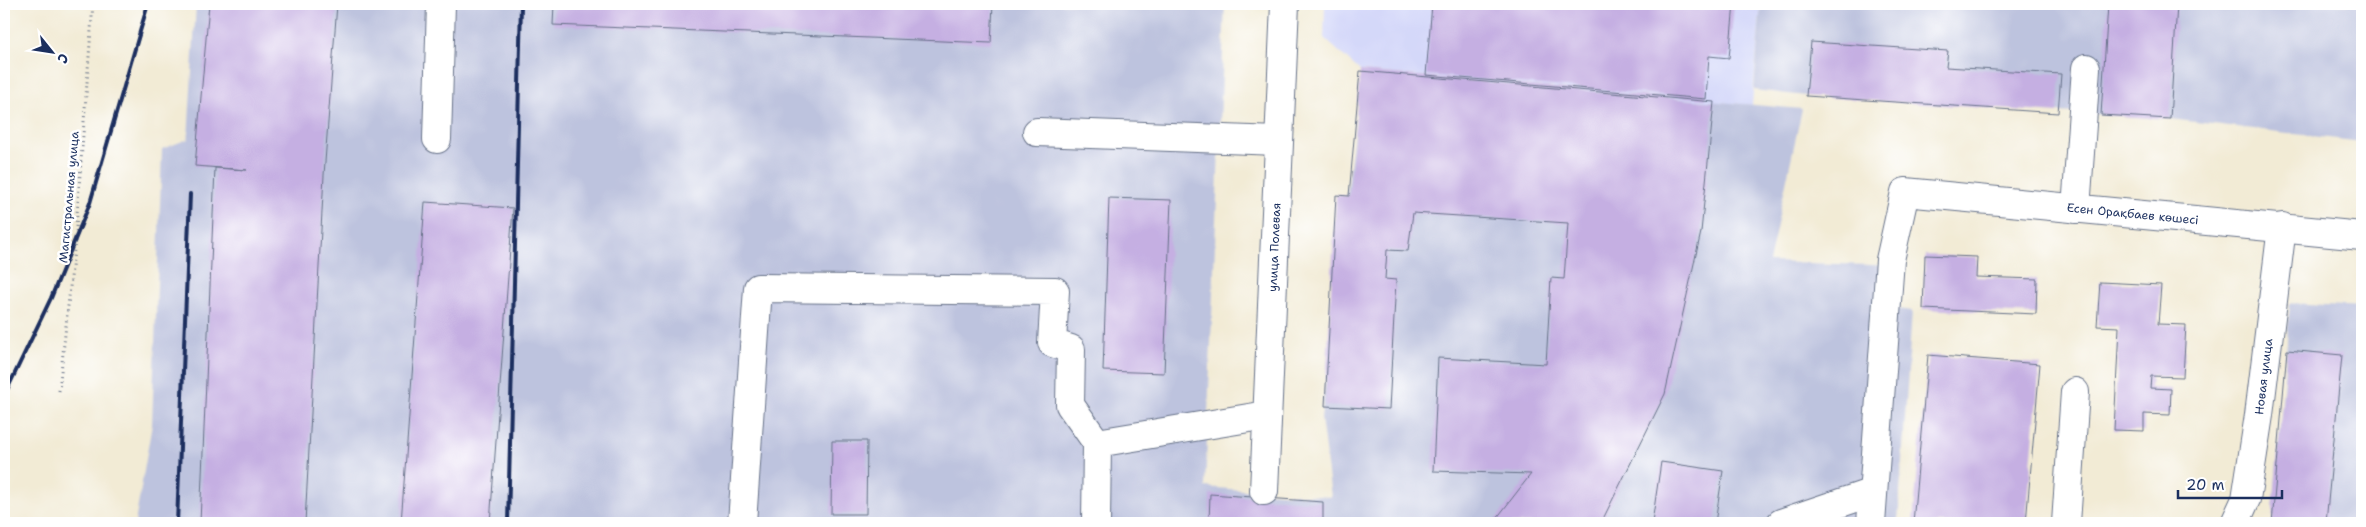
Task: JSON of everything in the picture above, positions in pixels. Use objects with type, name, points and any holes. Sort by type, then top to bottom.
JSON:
[{"type":"street","points":[[437,139],[441,4]]},
{"type":"street","name":"улица Полевая","points":[[1264,492],[1278,141],[1286,4]]},
{"type":"street","points":[[2076,209],[2086,68]]},
{"type":"street","points":[[1037,132],[1278,141]]},
{"type":"street","name":"Есен Орақбаев көшесі","points":[[1873,492],[1890,260],[1904,192],[2362,236]]},
{"type":"street","name":"Новая улица","points":[[2235,523],[2246,499],[2259,415],[2282,227]]},
{"type":"street","points":[[742,523],[758,288],[1055,291],[1052,343],[1071,349],[1070,405],[1097,444],[1096,523]]},
{"type":"street","points":[[2066,523],[2075,392]]},
{"type":"street","points":[[1097,444],[1267,415]]},
{"type":"street","points":[[1781,523],[1873,492],[1871,523]]},
{"type":"path","name":"Магистральная улица","points":[[59,391],[76,240],[93,4]]},
{"type":"shaded area","points":[[196,4],[1225,4],[1205,487],[1331,497],[1321,418],[1361,72],[1802,109],[1769,262],[1904,266],[1899,309],[1912,311],[1898,523],[135,523],[152,424],[162,149],[188,139]]},
{"type":"shaded area","points":[[1325,4],[1761,4],[1752,105],[1360,71],[1324,38]]},
{"type":"shaded area","points":[[1761,4],[2362,4],[2362,142],[2170,119],[1806,96],[1754,90]]},
{"type":"shaded area","points":[[2290,303],[2362,307],[2362,523],[2272,523]]},
{"type":"building","points":[[209,4],[337,4],[324,175],[305,523],[200,523],[215,168],[247,170],[195,166]]},
{"type":"building","points":[[554,4],[993,4],[991,43],[553,25]]},
{"type":"building","points":[[1432,4],[1734,4],[1729,58],[1709,56],[1706,99],[1426,75]]},
{"type":"building","points":[[2108,4],[2177,4],[2170,119],[2101,115]]},
{"type":"building","points":[[1811,42],[1948,51],[1946,67],[2061,74],[2058,113],[1806,96]]},
{"type":"building","points":[[1360,71],[1714,102],[1701,232],[1665,394],[1601,523],[1493,523],[1531,474],[1433,471],[1438,358],[1546,364],[1551,278],[1564,279],[1568,223],[1413,213],[1408,251],[1387,250],[1385,279],[1396,280],[1389,409],[1325,406],[1336,195],[1349,196]]},
{"type":"building","points":[[1109,198],[1171,200],[1164,373],[1103,371]]},
{"type":"building","points":[[425,202],[513,208],[490,523],[401,523]]},
{"type":"building","points":[[1925,255],[1977,257],[1976,277],[2037,279],[2036,314],[1923,309]]},
{"type":"building","points":[[2100,282],[2161,285],[2158,324],[2186,325],[2183,377],[2151,376],[2150,388],[2171,389],[2170,415],[2144,414],[2144,431],[2114,430],[2119,327],[2097,326]]},
{"type":"building","points":[[2287,350],[2342,355],[2326,523],[2272,523]]},
{"type":"building","points":[[1928,355],[2040,364],[2026,523],[1913,523]]},
{"type":"building","points":[[832,441],[867,441],[866,514],[831,514]]},
{"type":"building","points":[[1661,462],[1723,471],[1715,523],[1652,523]]},
{"type":"building","points":[[1210,494],[1323,502],[1323,523],[1209,523]]},
{"type":"railway","points":[[4,396],[51,298],[90,203],[148,4]]},
{"type":"railway","points":[[508,523],[521,4]]},
{"type":"railway","points":[[177,523],[190,194]]}]
